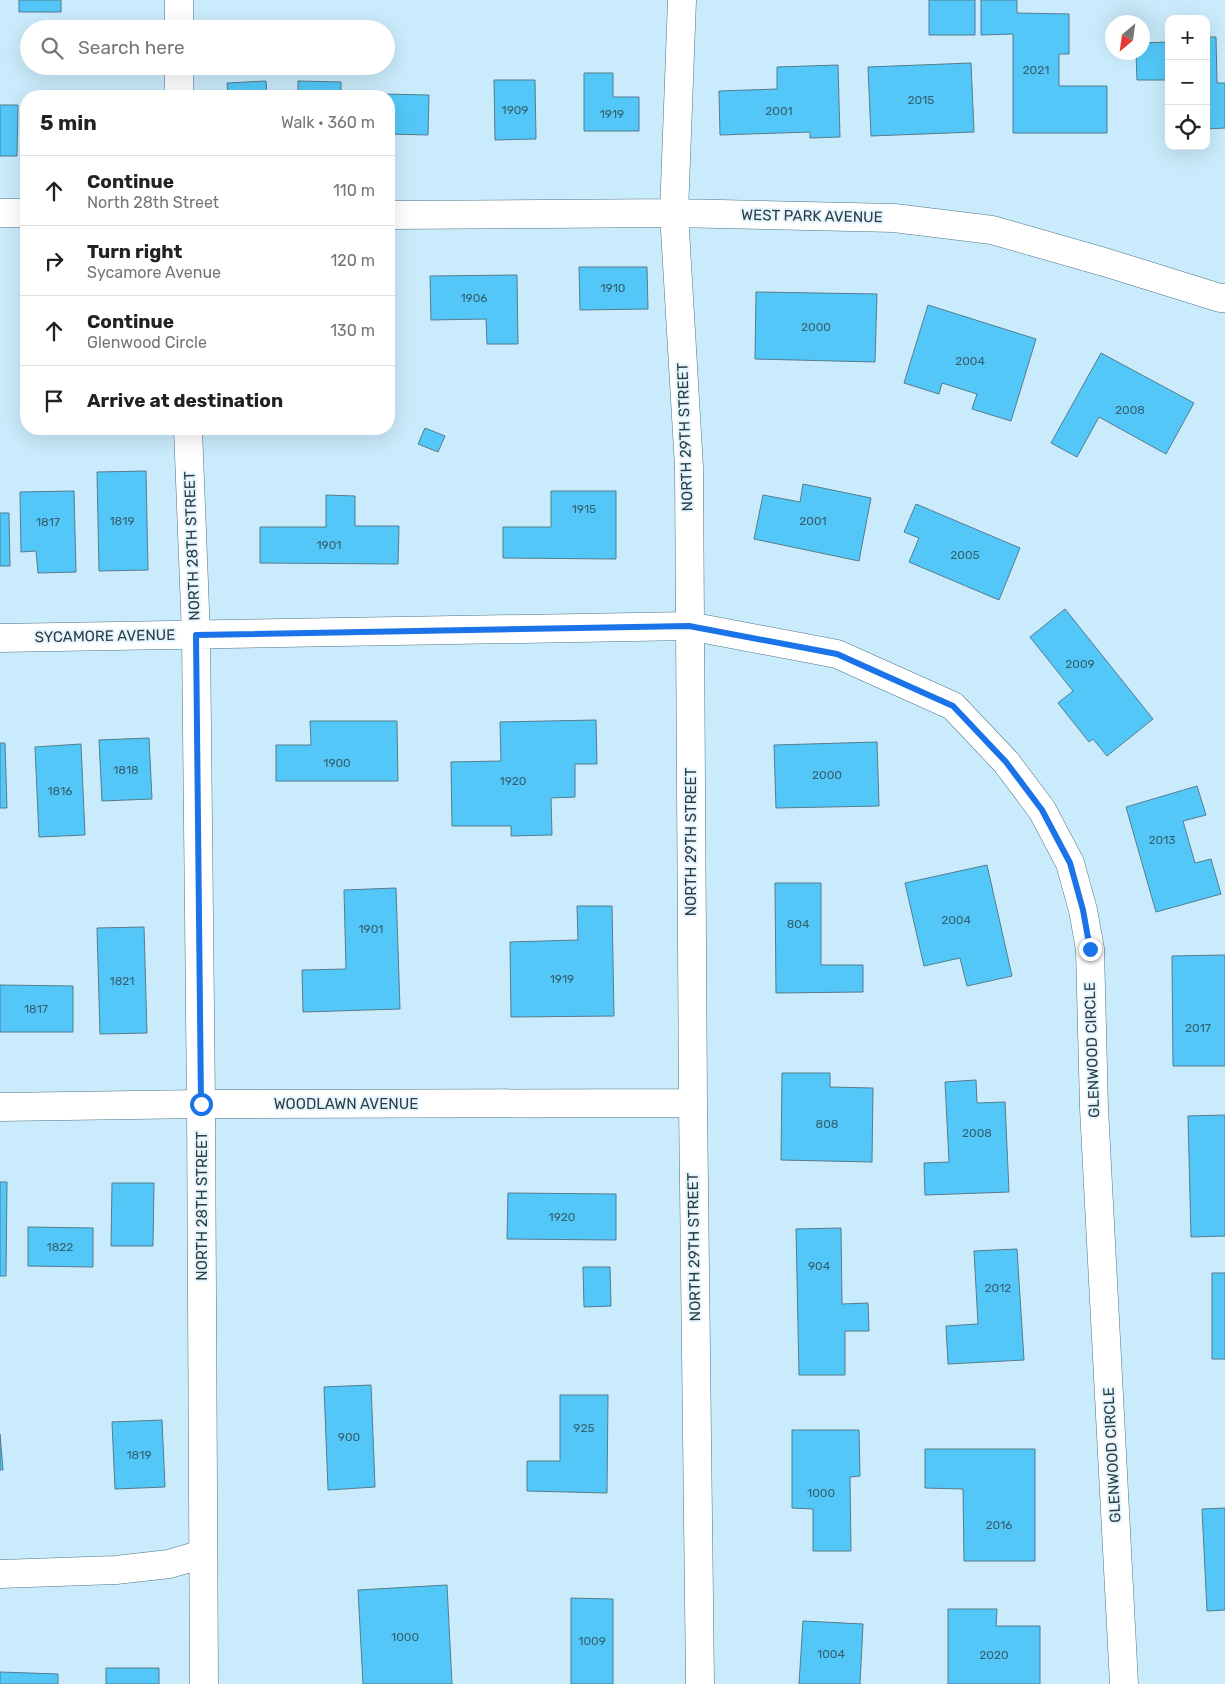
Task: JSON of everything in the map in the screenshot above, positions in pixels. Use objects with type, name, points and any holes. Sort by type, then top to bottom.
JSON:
[{"type":"street","points":[[179,0],[179,20]]},
{"type":"street","name":"NORTH 29TH STREET","points":[[682,0],[674,213],[689,467],[693,1103],[700,1684]]},
{"type":"street","points":[[179,75],[179,90]]},
{"type":"street","points":[[0,213],[20,213]]},
{"type":"street","name":"WEST PARK AVENUE","points":[[395,215],[674,213],[894,218],[992,230],[1104,262],[1223,300]]},
{"type":"street","name":"NORTH 28TH STREET","points":[[188,435],[196,635],[204,1684]]},
{"type":"street","name":"SYCAMORE AVENUE","points":[[0,638],[689,626]]},
{"type":"street","name":"GLENWOOD CIRCLE","points":[[689,626],[837,654],[953,706],[1006,762],[1042,810],[1070,863],[1083,910],[1090,949],[1094,1108],[1124,1684]]},
{"type":"street","name":"WOODLAWN AVENUE","points":[[0,1107],[201,1104],[693,1103]]},
{"type":"street","points":[[0,1574],[116,1570],[169,1564],[203,1554]]},
{"type":"building","points":[[19,0],[61,0],[61,12],[19,12]]},
{"type":"building","points":[[929,0],[975,0],[975,35],[929,35]]},
{"type":"building","points":[[981,0],[1017,0],[1017,13],[1069,14],[1069,54],[1059,54],[1059,86],[1107,86],[1107,133],[1013,133],[1013,34],[981,35]]},
{"type":"building","points":[[1210,37],[1216,37],[1217,83],[1225,83],[1225,128],[1210,129]]},
{"type":"building","points":[[1165,42],[1165,80],[1137,80],[1136,60],[1150,60],[1150,43]]},
{"type":"building","points":[[971,63],[974,132],[871,136],[868,67]]},
{"type":"building","points":[[838,65],[840,137],[810,138],[810,132],[720,135],[719,91],[777,89],[777,67]]},
{"type":"building","points":[[584,73],[613,73],[613,97],[639,97],[639,131],[584,131]]},
{"type":"building","points":[[494,80],[535,80],[536,139],[495,140]]},
{"type":"building","points":[[266,81],[267,90],[228,90],[227,83]]},
{"type":"building","points":[[298,81],[341,82],[341,90],[298,90]]},
{"type":"building","points":[[395,94],[429,95],[428,135],[395,134]]},
{"type":"building","points":[[0,105],[18,105],[17,156],[0,156]]},
{"type":"building","points":[[579,267],[647,267],[648,309],[580,310]]},
{"type":"building","points":[[517,275],[518,344],[487,344],[486,319],[431,320],[430,276]]},
{"type":"building","points":[[756,292],[877,294],[875,362],[755,359]]},
{"type":"building","points":[[928,305],[1036,339],[1011,421],[972,409],[977,394],[942,383],[939,394],[904,383]]},
{"type":"building","points":[[1101,353],[1194,403],[1166,454],[1099,417],[1077,457],[1051,443]]},
{"type":"building","points":[[425,428],[445,436],[438,452],[418,444]]},
{"type":"building","points":[[146,471],[148,570],[99,571],[97,472]]},
{"type":"building","points":[[803,484],[871,498],[859,561],[754,539],[763,495],[800,502]]},
{"type":"building","points":[[74,491],[76,572],[38,573],[36,551],[21,552],[20,492]]},
{"type":"building","points":[[551,491],[616,491],[616,559],[503,558],[503,527],[551,527]]},
{"type":"building","points":[[326,495],[355,496],[355,526],[399,526],[398,564],[260,563],[260,527],[326,527]]},
{"type":"building","points":[[916,504],[1020,548],[999,600],[909,562],[919,538],[904,532]]},
{"type":"building","points":[[0,513],[9,513],[10,566],[0,566]]},
{"type":"building","points":[[1065,609],[1153,719],[1107,756],[1093,739],[1089,742],[1058,703],[1073,691],[1030,637]]},
{"type":"building","points":[[596,720],[597,764],[575,764],[575,797],[551,798],[552,835],[511,836],[511,826],[452,826],[451,762],[501,761],[500,722]]},
{"type":"building","points":[[310,721],[397,721],[398,781],[276,781],[276,745],[311,745]]},
{"type":"building","points":[[149,738],[152,799],[102,801],[99,740]]},
{"type":"building","points":[[877,742],[879,806],[776,808],[774,745]]},
{"type":"building","points":[[0,743],[5,743],[7,808],[0,808]]},
{"type":"building","points":[[81,744],[85,835],[39,837],[35,747]]},
{"type":"building","points":[[1197,786],[1206,815],[1183,821],[1195,863],[1211,859],[1221,894],[1156,912],[1126,807]]},
{"type":"building","points":[[987,865],[1012,976],[967,986],[960,958],[924,966],[905,883]]},
{"type":"building","points":[[775,883],[821,883],[821,965],[863,965],[863,992],[776,993]]},
{"type":"building","points":[[396,888],[400,1009],[303,1012],[302,970],[346,969],[344,890]]},
{"type":"building","points":[[577,906],[612,906],[614,1016],[511,1017],[510,942],[578,940]]},
{"type":"building","points":[[144,927],[147,1033],[100,1034],[97,928]]},
{"type":"building","points":[[1225,955],[1225,1066],[1173,1066],[1172,956]]},
{"type":"building","points":[[0,985],[73,986],[73,1032],[0,1032]]},
{"type":"building","points":[[782,1073],[830,1073],[830,1087],[873,1088],[872,1162],[781,1160]]},
{"type":"building","points":[[976,1080],[977,1103],[1005,1102],[1009,1192],[925,1195],[924,1163],[949,1162],[945,1082]]},
{"type":"building","points":[[1225,1115],[1225,1236],[1191,1237],[1188,1116]]},
{"type":"building","points":[[0,1182],[7,1182],[6,1276],[0,1276]]},
{"type":"building","points":[[112,1183],[154,1183],[153,1246],[111,1246]]},
{"type":"building","points":[[508,1193],[616,1194],[616,1240],[507,1239]]},
{"type":"building","points":[[28,1227],[93,1228],[93,1267],[28,1266]]},
{"type":"building","points":[[841,1228],[842,1304],[868,1303],[869,1331],[845,1331],[845,1375],[799,1375],[796,1229]]},
{"type":"building","points":[[1017,1249],[1024,1360],[948,1364],[946,1326],[978,1324],[974,1251]]},
{"type":"building","points":[[583,1267],[610,1267],[611,1306],[584,1307]]},
{"type":"building","points":[[1212,1273],[1225,1273],[1225,1359],[1212,1359]]},
{"type":"building","points":[[371,1385],[375,1487],[328,1490],[324,1387]]},
{"type":"building","points":[[560,1395],[608,1395],[607,1493],[527,1491],[527,1461],[560,1461]]},
{"type":"building","points":[[162,1420],[165,1487],[115,1489],[112,1422]]},
{"type":"building","points":[[792,1430],[859,1430],[860,1476],[850,1477],[851,1551],[813,1551],[813,1509],[792,1508]]},
{"type":"building","points":[[0,1434],[3,1470],[0,1470]]},
{"type":"building","points":[[925,1449],[1035,1449],[1035,1561],[964,1561],[963,1489],[925,1488]]},
{"type":"building","points":[[1225,1508],[1225,1610],[1207,1611],[1202,1509]]},
{"type":"building","points":[[447,1585],[452,1684],[363,1684],[358,1590]]},
{"type":"building","points":[[571,1598],[613,1599],[613,1684],[571,1684]]},
{"type":"building","points":[[948,1609],[997,1609],[996,1626],[1040,1626],[1040,1684],[948,1684]]},
{"type":"building","points":[[803,1621],[863,1624],[860,1684],[799,1684]]},
{"type":"building","points":[[106,1668],[159,1668],[159,1684],[106,1684]]},
{"type":"building","points":[[0,1672],[58,1674],[58,1684],[0,1684]]},
{"type":"route","points":[[201,1104],[196,635],[689,626],[837,654],[953,706],[1006,762],[1042,810],[1070,863],[1083,910],[1090,949]]}]
